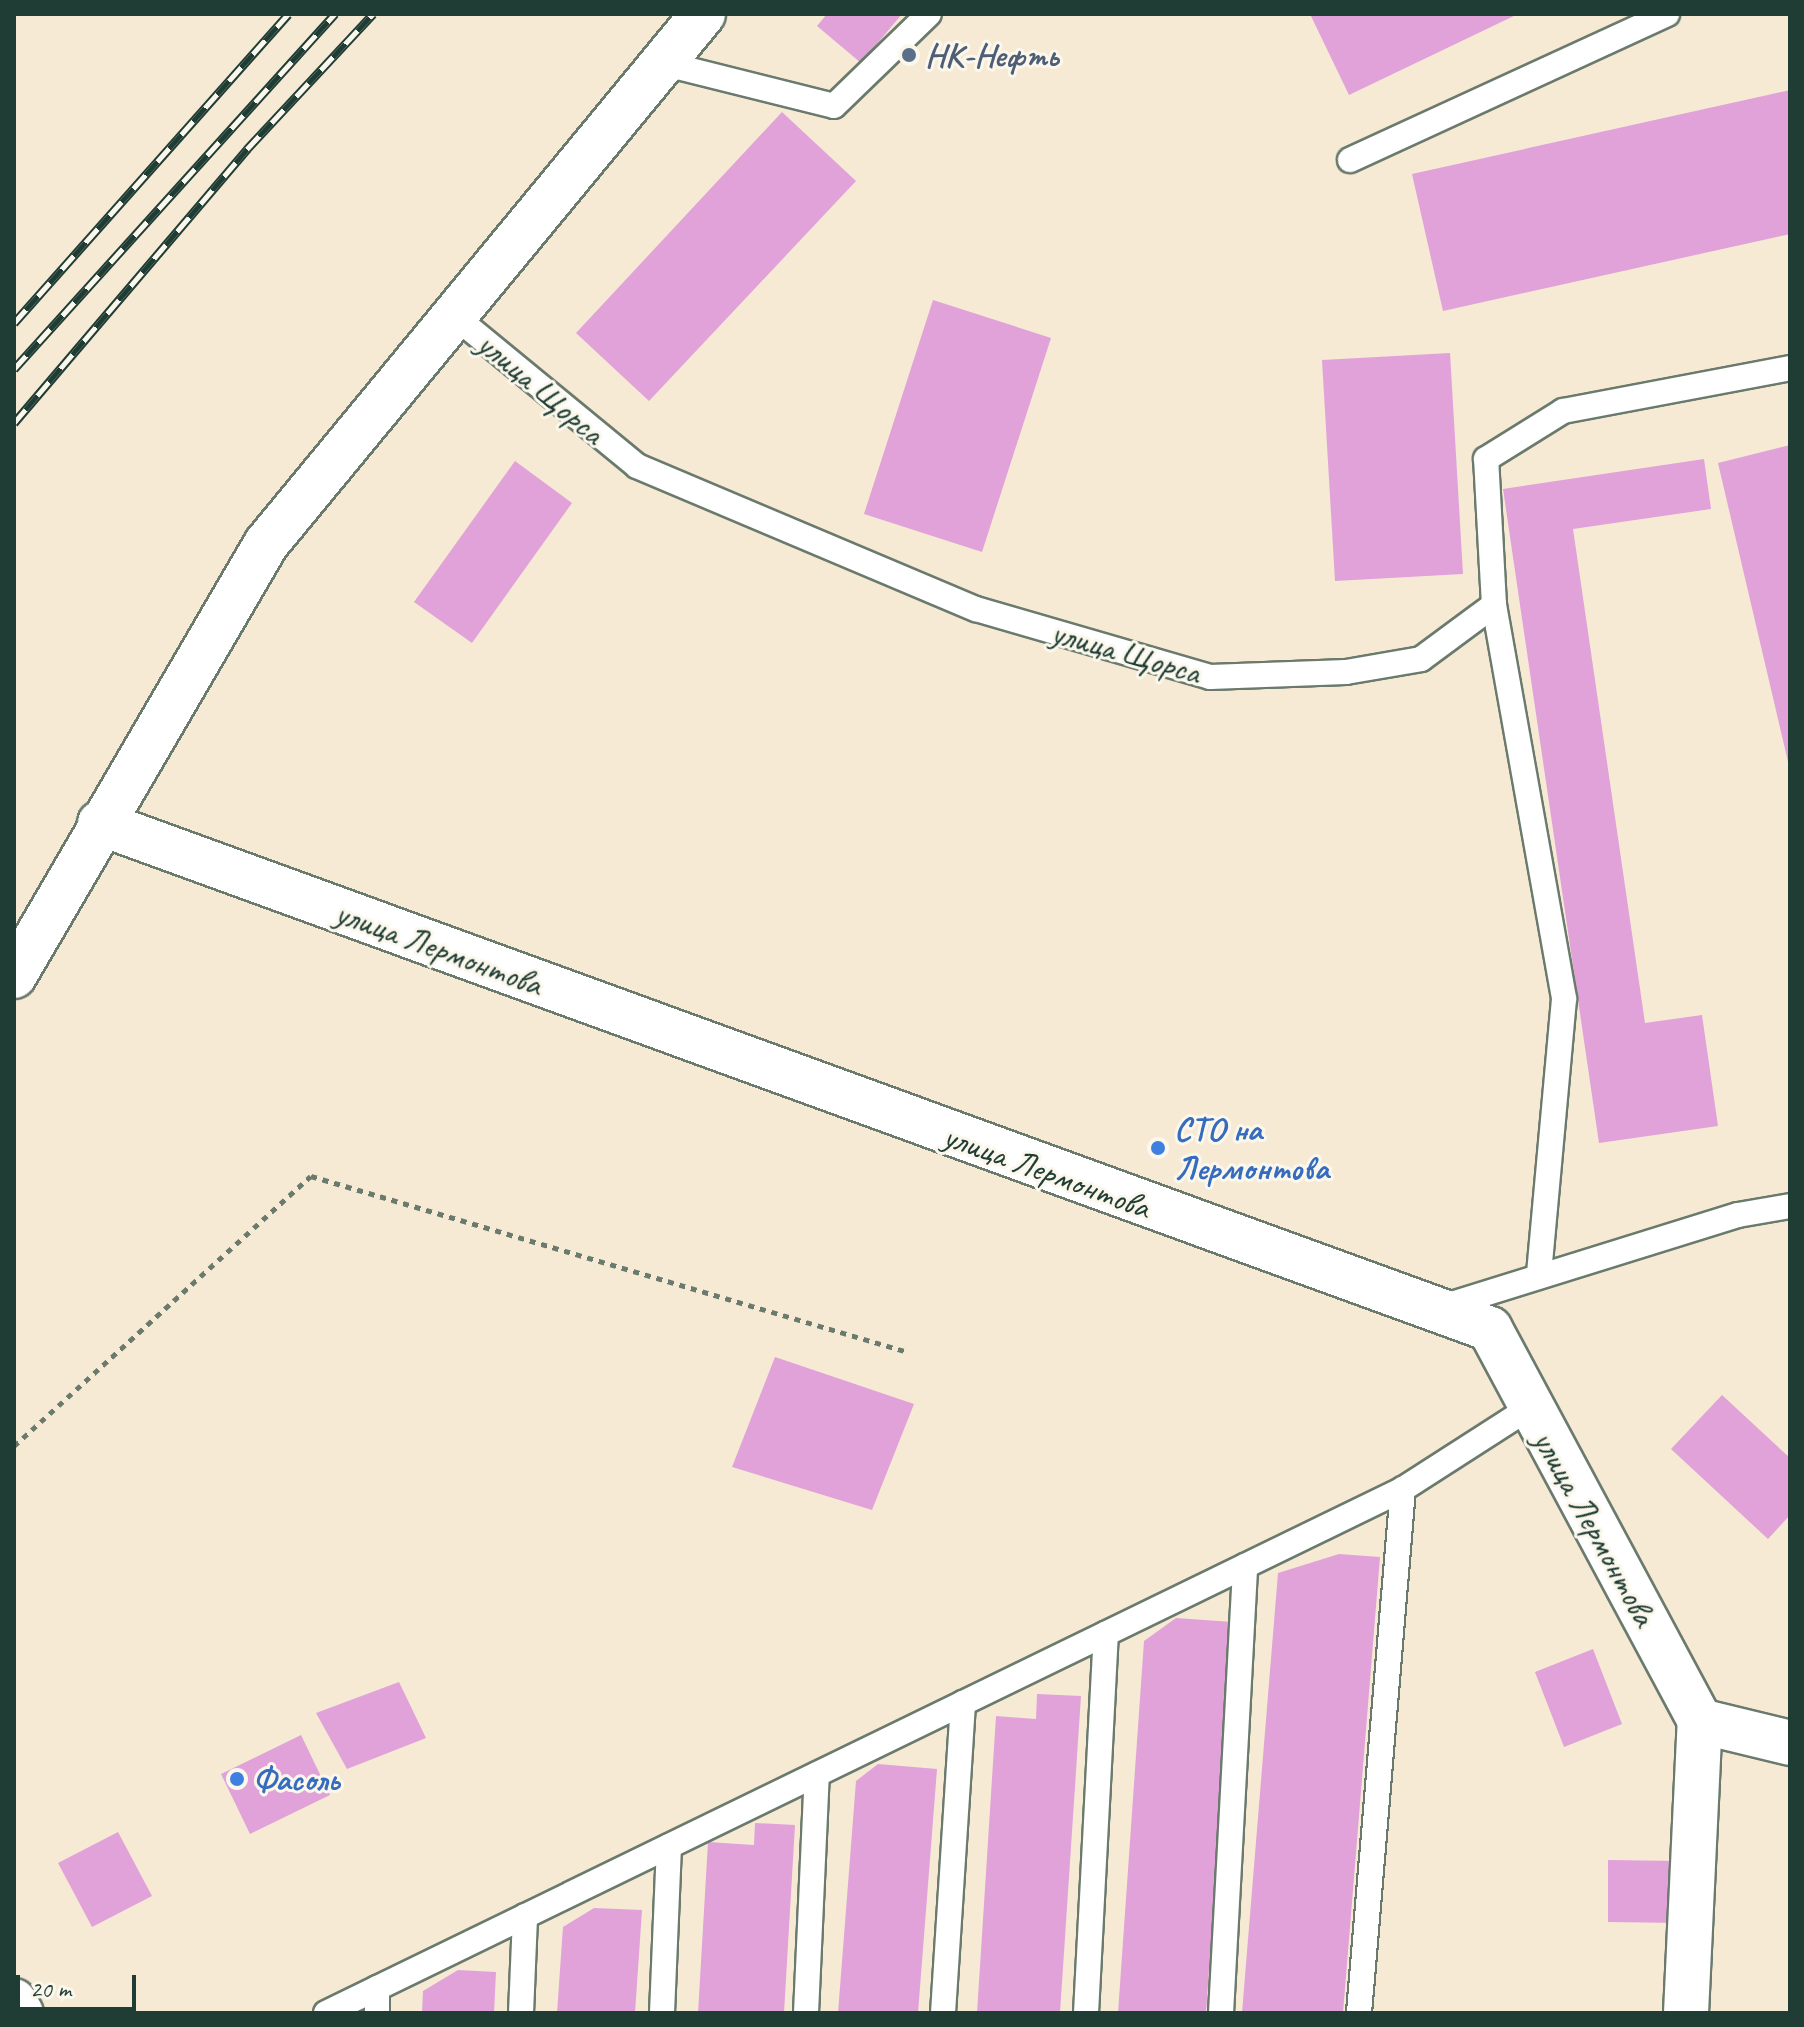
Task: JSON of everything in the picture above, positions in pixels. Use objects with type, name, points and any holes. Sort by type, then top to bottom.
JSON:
[{"type":"street","name":"улица Щорса","points":[[14,976],[100,823],[266,544],[452,314],[703,14]]},
{"type":"street","name":"улица Лермонтова","points":[[100,823],[1490,1329],[1515,1365],[1529,1408],[1700,1721]]},
{"type":"street","points":[[1686,2013],[1700,1721],[1790,1743]]},
{"type":"street","points":[[14,2001],[21,2013]]},
{"type":"lane","points":[[662,63],[834,106],[929,14]]},
{"type":"lane","points":[[1350,160],[1667,14]]},
{"type":"lane","name":"улица Щорса","points":[[452,314],[637,466],[976,609],[1210,677],[1346,672],[1421,659],[1494,605]]},
{"type":"lane","points":[[1539,1276],[1564,999],[1494,605],[1486,459],[1563,411],[1790,368]]},
{"type":"lane","points":[[1439,1308],[1738,1215],[1790,1206]]},
{"type":"lane","points":[[326,2013],[1403,1489],[1529,1408]]},
{"type":"lane","points":[[1359,2013],[1403,1489]]},
{"type":"lane","points":[[1221,2013],[1245,1566]]},
{"type":"lane","points":[[1086,2013],[1106,1634]]},
{"type":"lane","points":[[943,2013],[963,1703]]},
{"type":"lane","points":[[806,2013],[817,1774]]},
{"type":"lane","points":[[662,2013],[669,1846]]},
{"type":"lane","points":[[521,2013],[525,1916]]},
{"type":"lane","points":[[377,1988],[377,2013]]},
{"type":"path","points":[[14,1446],[311,1176],[908,1352]]},
{"type":"building","points":[[827,14],[902,14],[861,63],[817,26]]},
{"type":"building","points":[[1310,14],[1518,14],[1349,95]]},
{"type":"building","points":[[1790,90],[1790,234],[1443,311],[1412,174]]},
{"type":"building","points":[[782,112],[856,181],[649,401],[576,333]]},
{"type":"building","points":[[933,300],[1051,338],[982,552],[864,514]]},
{"type":"building","points":[[1450,353],[1463,574],[1335,581],[1322,360]]},
{"type":"building","points":[[1790,445],[1790,766],[1789,766],[1718,463]]},
{"type":"building","points":[[1704,459],[1711,509],[1573,529],[1645,1023],[1702,1015],[1718,1126],[1599,1143],[1503,489]]},
{"type":"building","points":[[515,461],[572,503],[472,643],[414,602]]},
{"type":"building","points":[[775,1357],[914,1404],[872,1510],[732,1467]]},
{"type":"building","points":[[1722,1395],[1790,1458],[1790,1515],[1768,1539],[1671,1449]]},
{"type":"building","points":[[1339,1554],[1380,1557],[1343,2013],[1242,2013],[1278,1573]]},
{"type":"building","points":[[1176,1618],[1233,1622],[1206,2013],[1118,2013],[1144,1641]]},
{"type":"building","points":[[1593,1649],[1622,1724],[1564,1747],[1535,1672]]},
{"type":"building","points":[[399,1682],[426,1738],[347,1769],[316,1713]]},
{"type":"building","points":[[1037,1694],[1081,1696],[1060,2013],[977,2013],[996,1716],[1036,1719]]},
{"type":"building","points":[[301,1735],[330,1795],[250,1834],[221,1774]]},
{"type":"building","points":[[878,1764],[937,1769],[918,2013],[838,2013],[856,1781]]},
{"type":"building","points":[[755,1823],[795,1825],[784,2013],[698,2013],[708,1842],[754,1845]]},
{"type":"building","points":[[118,1832],[152,1896],[92,1927],[58,1863]]},
{"type":"building","points":[[1608,1860],[1680,1861],[1680,1923],[1608,1922]]},
{"type":"building","points":[[594,1908],[642,1910],[635,2013],[557,2013],[563,1927]]},
{"type":"building","points":[[458,1970],[496,1972],[494,2013],[422,2013],[423,1991]]},
{"type":"railway","points":[[14,323],[288,14]]},
{"type":"railway","points":[[14,369],[335,14]]},
{"type":"railway","points":[[14,423],[247,149],[373,14]]},
{"type":"place","name":"НК-Нефть","points":[[909,55]]},
{"type":"place","name":"СТО на Лермонтова","points":[[1158,1148]]},
{"type":"place","name":"Фасоль","points":[[237,1779]]}]
